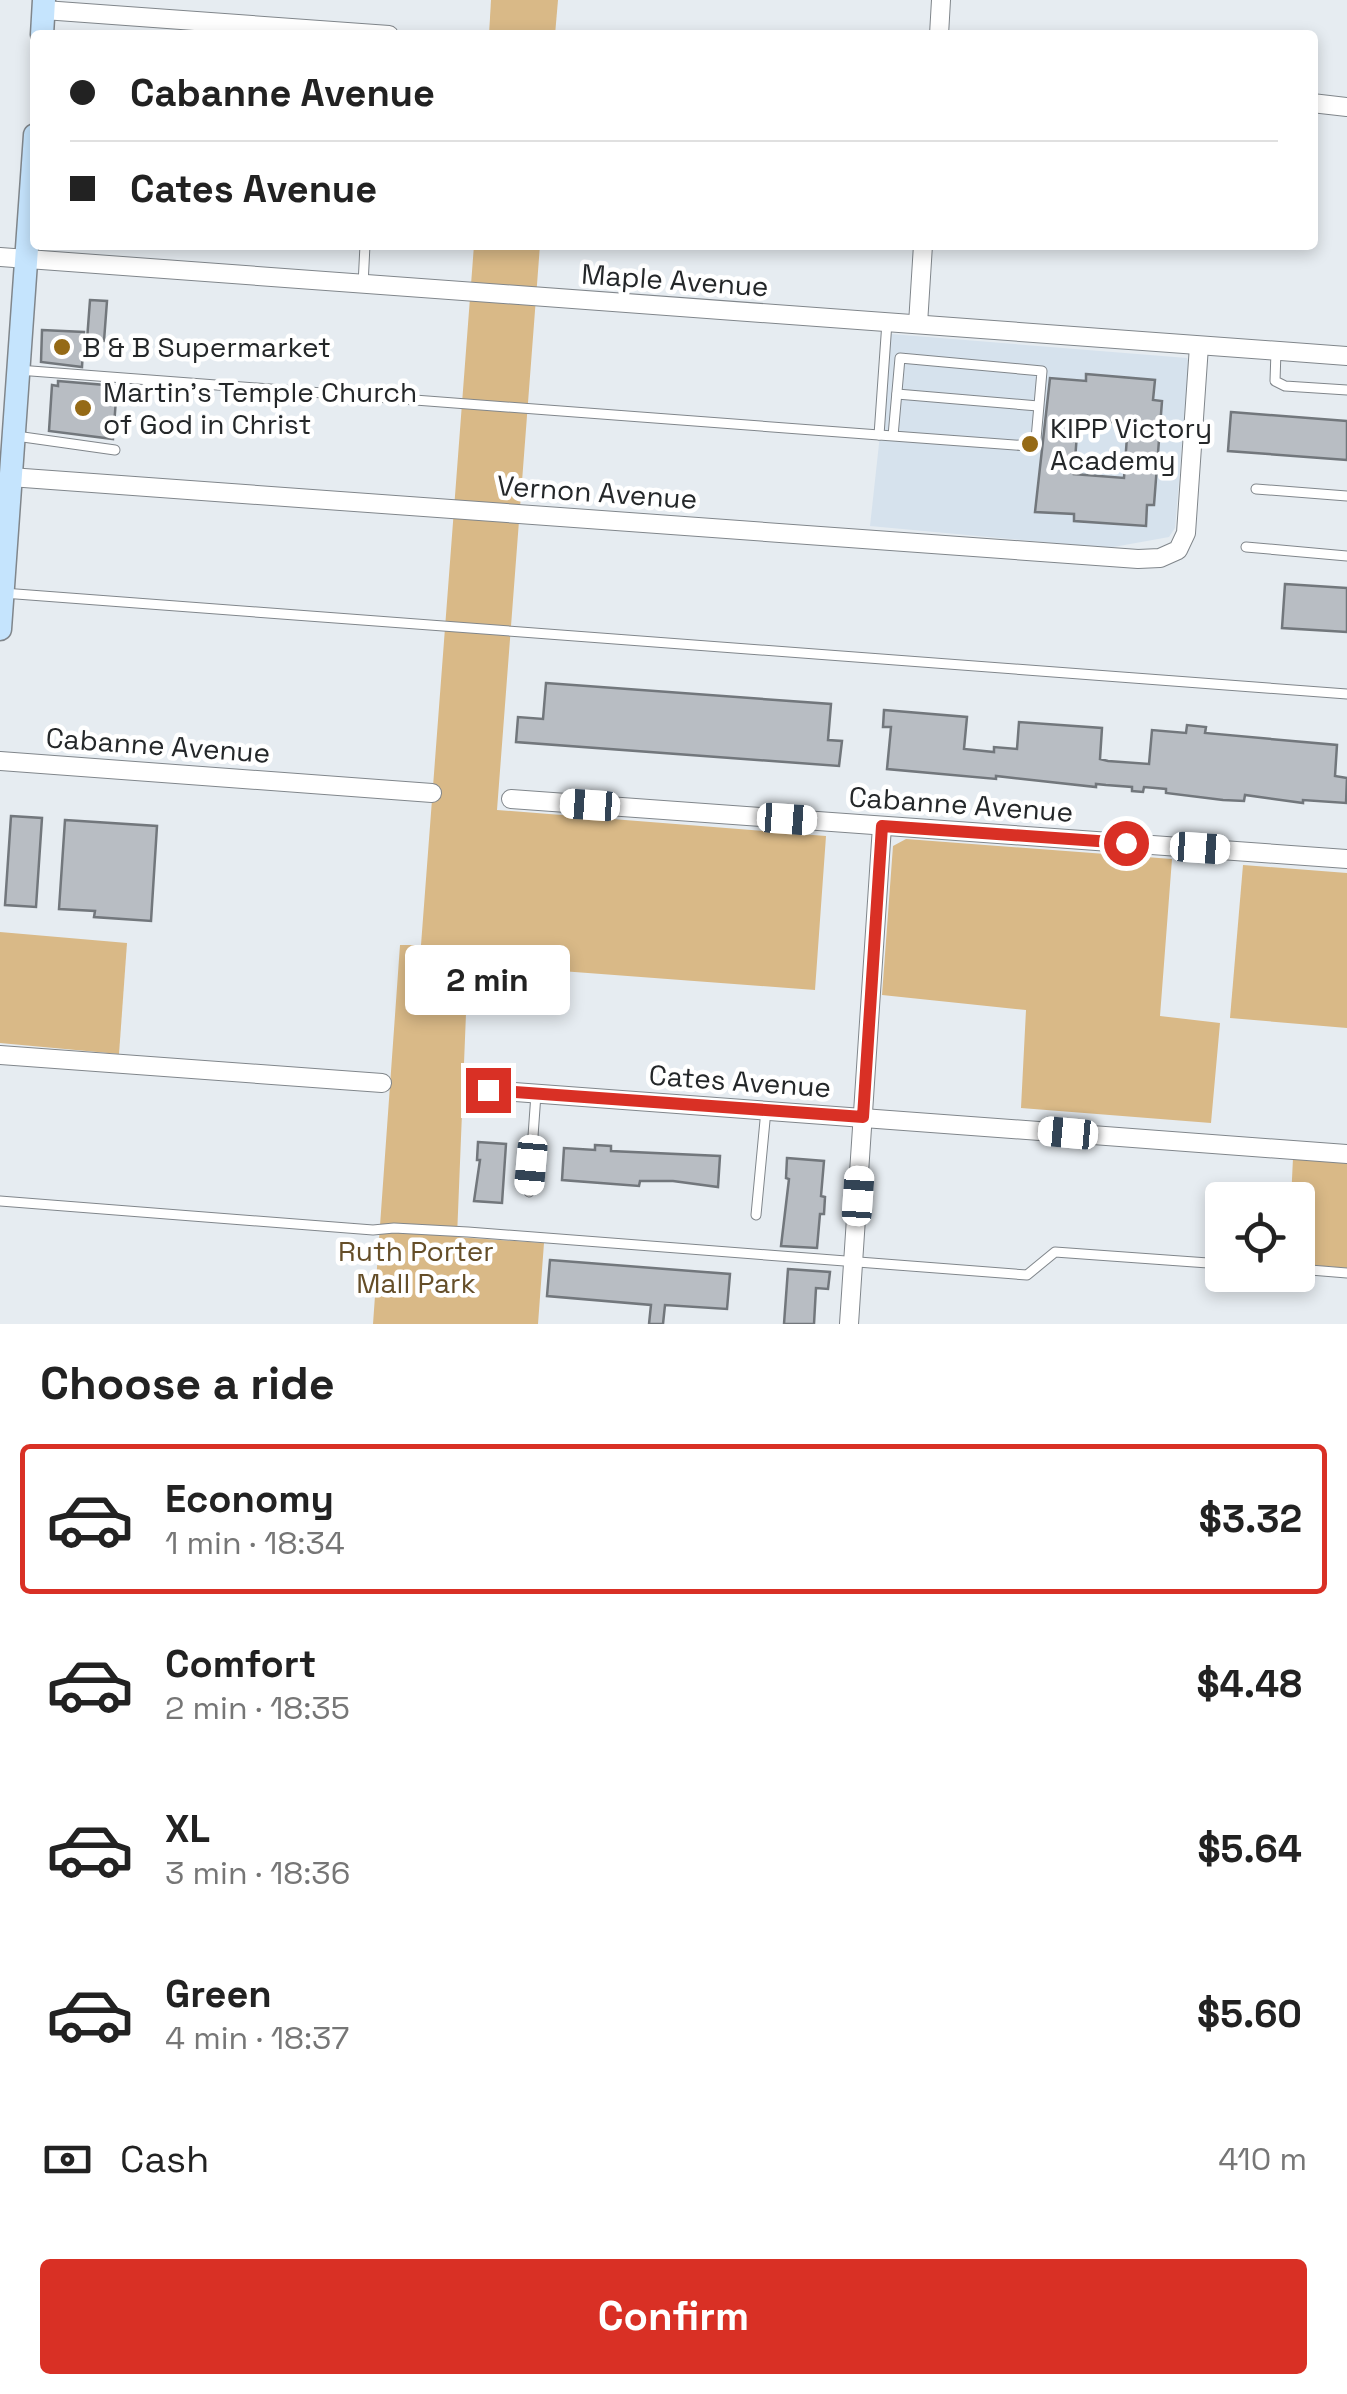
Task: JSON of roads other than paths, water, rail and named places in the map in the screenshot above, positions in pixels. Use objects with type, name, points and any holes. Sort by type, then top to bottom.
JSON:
[{"type":"main road","points":[[42,30],[44,5]]},
{"type":"main road","points":[[0,629],[30,208]]},
{"type":"street","points":[[938,30],[941,0]]},
{"type":"street","points":[[44,5],[331,30]]},
{"type":"street","points":[[1318,104],[1347,107]]},
{"type":"street","points":[[918,324],[924,250]]},
{"type":"street","name":"Maple Avenue","points":[[0,257],[1347,356]]},
{"type":"street","name":"Vernon Avenue","points":[[10,477],[1160,558],[1178,550],[1186,533],[1198,346]]},
{"type":"street","name":"Cabanne Avenue","points":[[0,761],[432,793]]},
{"type":"street","name":"Cabanne Avenue","points":[[511,799],[1347,859]]},
{"type":"street","points":[[849,1324],[882,826]]},
{"type":"street","points":[[0,1055],[382,1083]]},
{"type":"street","name":"Cates Avenue","points":[[488,1090],[1347,1154]]},
{"type":"lane","points":[[362,285],[365,250]]},
{"type":"lane","points":[[879,435],[887,322]]},
{"type":"lane","points":[[1276,351],[1274,381],[1285,386],[1347,390]]},
{"type":"lane","points":[[18,370],[879,435],[1028,446],[1036,439],[1042,371],[900,358],[893,436]]},
{"type":"lane","points":[[897,394],[1038,406]]},
{"type":"lane","points":[[13,436],[114,450]]},
{"type":"lane","points":[[1256,489],[1347,496]]},
{"type":"lane","points":[[1246,547],[1347,556]]},
{"type":"lane","points":[[1,593],[1347,694]]},
{"type":"lane","points":[[529,1192],[536,1094]]},
{"type":"lane","points":[[756,1215],[766,1110]]},
{"type":"lane","points":[[0,1202],[374,1230],[468,1232],[1027,1275],[1055,1252],[1205,1263]]},
{"type":"lane","points":[[1315,1270],[1347,1273]]},
{"type":"place","name":"B & B Supermarket","points":[[62,347]]},
{"type":"place","name":"Martin's Temple Church of God in Christ","points":[[83,408]]},
{"type":"place","name":"KIPP Victory Academy","points":[[1030,444]]},
{"type":"park label","name":"Ruth Porter Mall Park","points":[[416,1267]]}]
